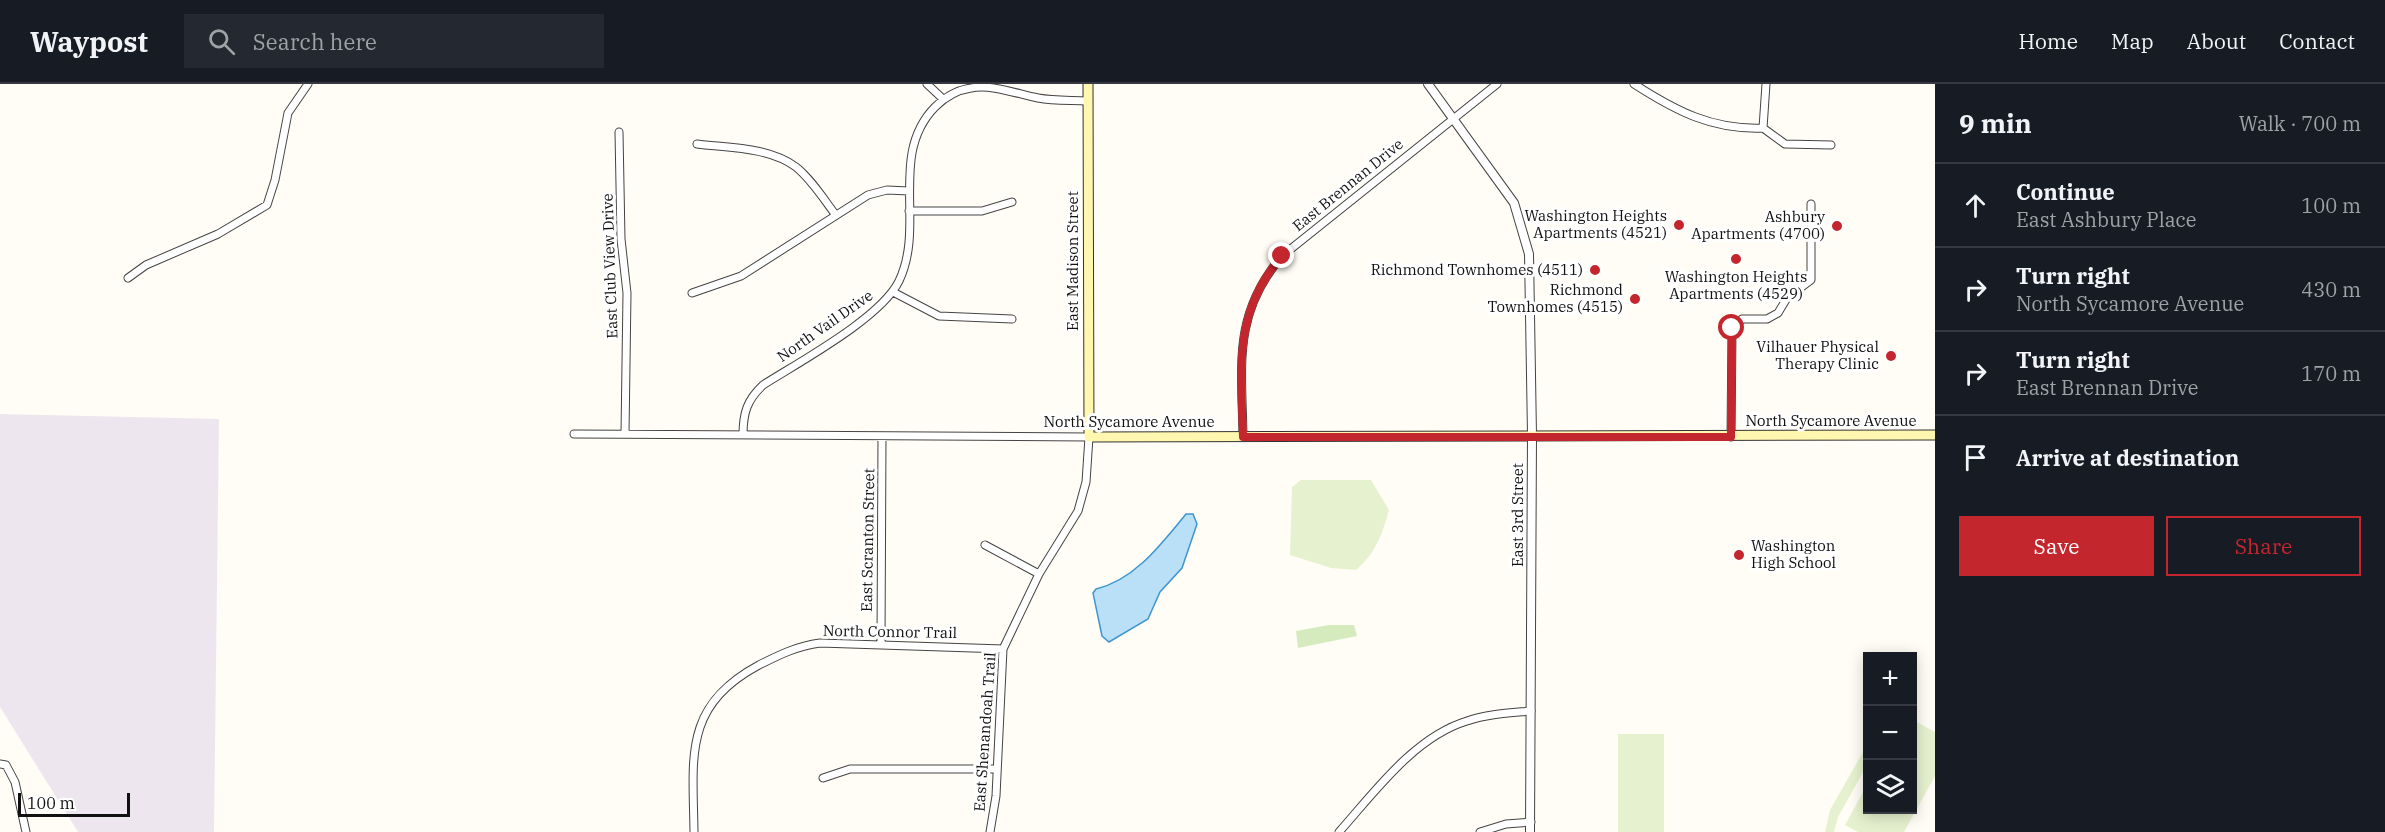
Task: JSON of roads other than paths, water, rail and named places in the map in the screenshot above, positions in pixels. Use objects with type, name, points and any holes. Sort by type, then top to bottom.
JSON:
[{"type":"main road","name":"East Madison Street","points":[[1088,84],[1089,437]]},
{"type":"main road","name":"North Sycamore Avenue","points":[[1089,437],[1935,435]]},
{"type":"street","points":[[128,278],[146,265],[218,234],[267,205],[275,180],[288,113],[308,84]]},
{"type":"street","points":[[927,84],[943,99]]},
{"type":"street","name":"East 3rd Street","points":[[1428,84],[1503,185],[1523,226],[1531,281],[1530,832]]},
{"type":"street","name":"East Brennan Drive","points":[[1243,437],[1241,344],[1245,323],[1268,273],[1282,256],[1497,84]]},
{"type":"street","points":[[1634,84],[1671,108],[1695,119],[1735,128],[1763,128],[1785,144],[1832,146]]},
{"type":"street","points":[[1763,128],[1766,84]]},
{"type":"street","name":"North Vail Drive","points":[[743,435],[746,407],[763,385],[855,325],[893,292],[908,253],[909,164],[915,140],[927,116],[943,99],[970,88],[982,87],[1041,99],[1088,100]]},
{"type":"street","name":"East Club View Drive","points":[[620,132],[621,239],[627,292],[625,434]]},
{"type":"street","points":[[697,144],[766,153],[782,159],[806,177],[835,214]]},
{"type":"street","points":[[692,293],[741,276],[868,195],[887,190],[909,191]]},
{"type":"street","points":[[909,211],[982,211],[1012,202]]},
{"type":"street","points":[[1731,437],[1732,328],[1742,319],[1767,319],[1778,313],[1787,298],[1811,280],[1811,204]]},
{"type":"street","points":[[893,292],[939,316],[1012,319]]},
{"type":"street","name":"North Sycamore Avenue","points":[[574,434],[1089,437]]},
{"type":"street","name":"East Scranton Street","points":[[881,644],[882,437]]},
{"type":"street","name":"East Shenandoah Trail","points":[[990,832],[997,769],[1003,649],[1039,574],[1078,511],[1086,482],[1089,437]]},
{"type":"street","points":[[985,545],[1039,574]]},
{"type":"street","name":"North Connor Trail","points":[[694,832],[696,745],[702,720],[711,701],[728,684],[797,647],[820,643],[1003,649]]},
{"type":"street","points":[[1339,832],[1401,762],[1441,733],[1475,719],[1531,711]]},
{"type":"street","points":[[0,764],[6,765],[15,782],[26,832]]},
{"type":"street","points":[[823,778],[850,769],[997,769]]},
{"type":"street","points":[[1480,832],[1506,824],[1531,822]]},
{"type":"water","points":[[1186,514],[1193,514],[1197,524],[1182,568],[1160,592],[1148,619],[1109,642],[1102,636],[1093,593],[1096,589],[1123,578],[1147,559]]},
{"type":"place","name":"Washington Heights Apartments (4521)","points":[[1679,225]]},
{"type":"place","name":"Ashbury Apartments (4700)","points":[[1837,226]]},
{"type":"place","name":"Washington Heights Apartments (4529)","points":[[1736,259]]},
{"type":"place","name":"Richmond Townhomes (4511)","points":[[1595,270]]},
{"type":"place","name":"Richmond Townhomes (4515)","points":[[1635,299]]},
{"type":"place","name":"Vilhauer Physical Therapy Clinic","points":[[1891,356]]},
{"type":"place","name":"Washington High School","points":[[1739,555]]}]
